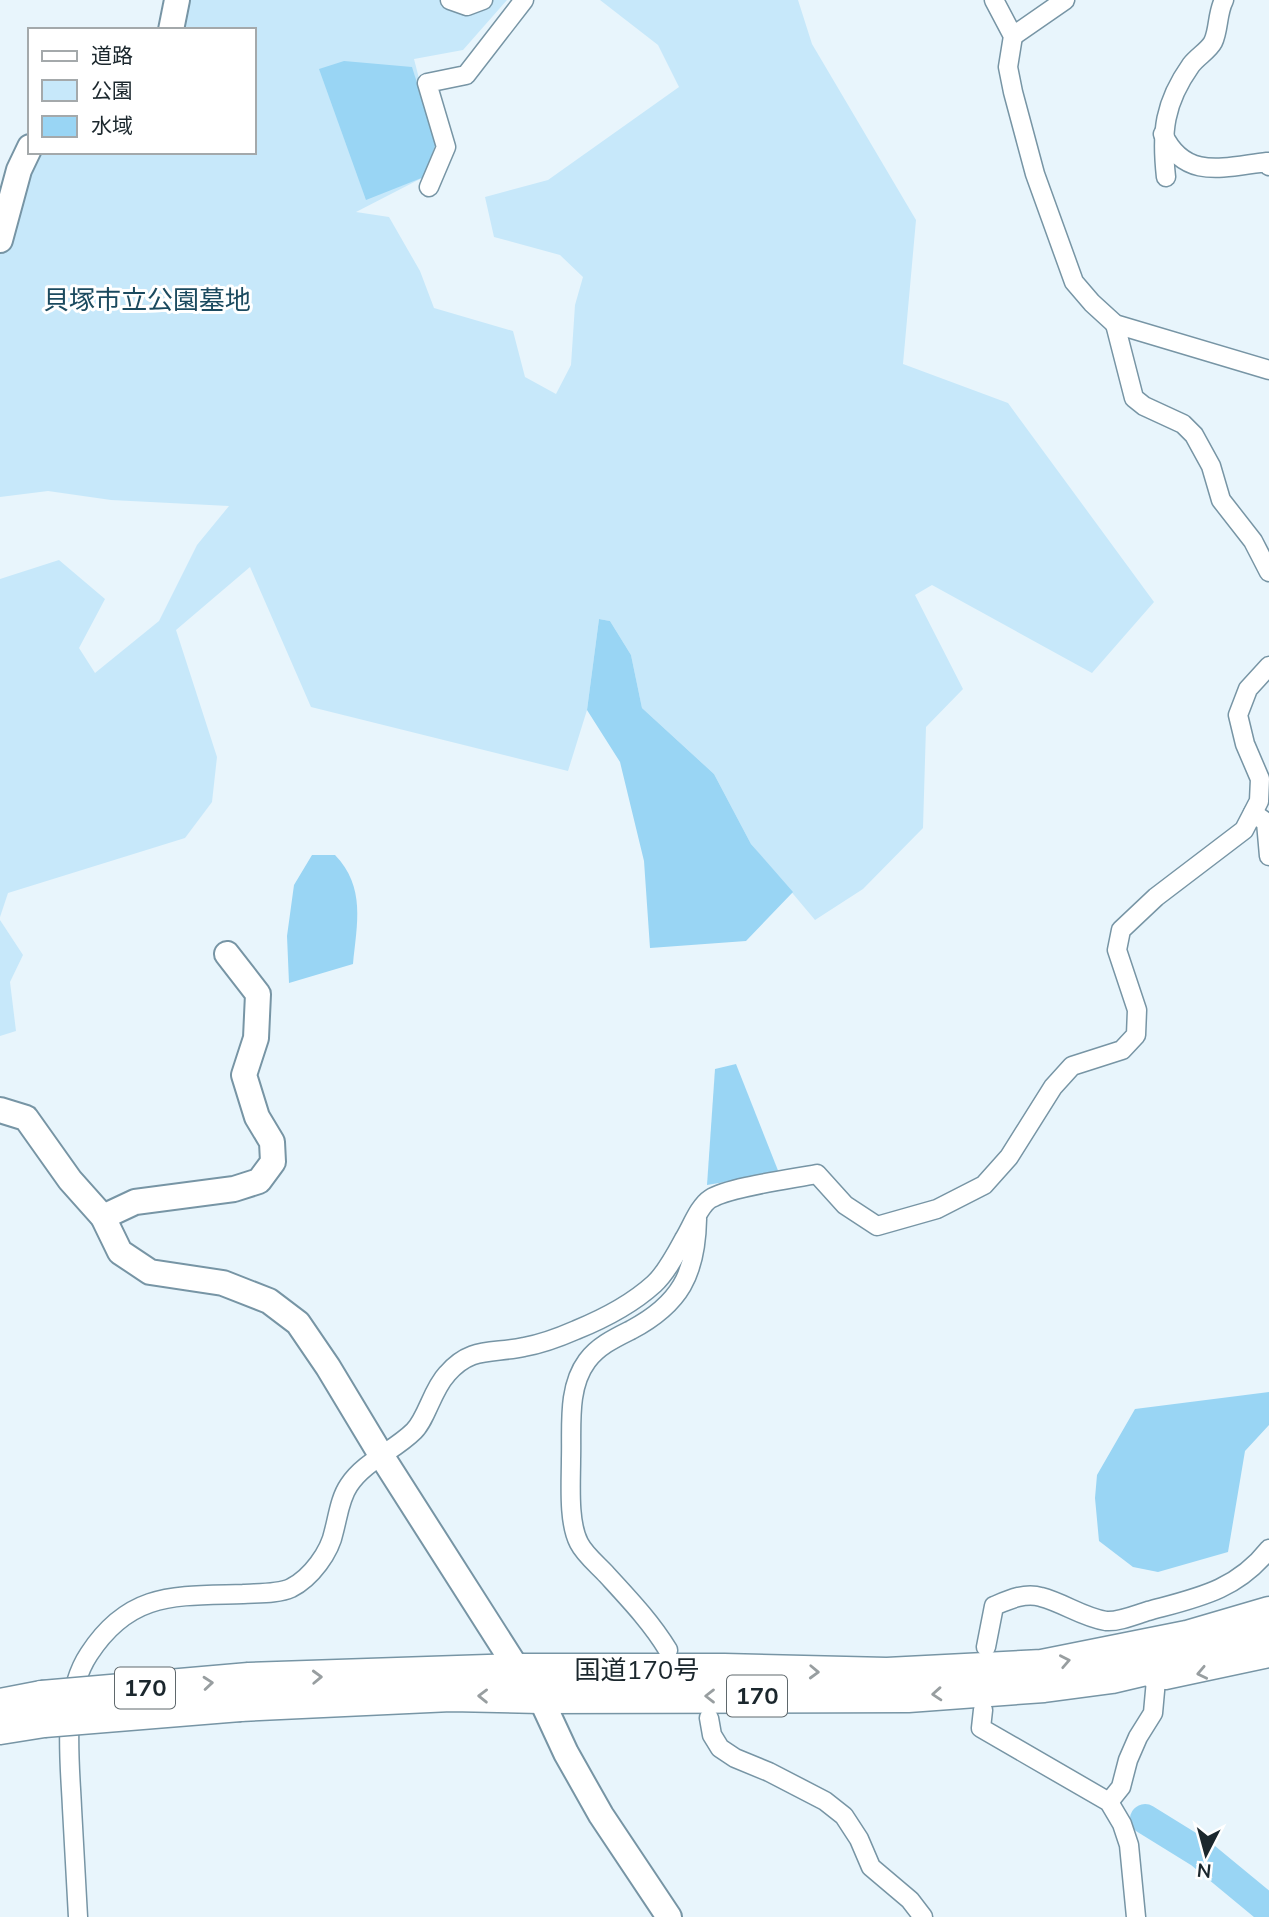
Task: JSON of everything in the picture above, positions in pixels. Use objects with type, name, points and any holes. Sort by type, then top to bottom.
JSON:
[{"type":"highway","name":"国道170号","points":[[0,1705],[43,1709],[518,1670],[724,1670],[887,1674],[1042,1666],[1187,1637],[1269,1613]]},
{"type":"highway","name":"国道170号","points":[[244,1692],[540,1697],[908,1696],[1044,1686],[1112,1677],[1214,1653],[1269,1636]]},
{"type":"highway","name":"国道170号","points":[[0,1728],[43,1709]]},
{"type":"street","points":[[171,28],[177,0]]},
{"type":"street","points":[[450,0],[467,6],[483,0]]},
{"type":"street","points":[[429,187],[446,146],[427,83],[466,75],[524,0]]},
{"type":"street","points":[[994,0],[1013,36],[1008,67],[1035,174],[1074,282],[1115,324],[1269,370]]},
{"type":"street","points":[[1013,36],[1065,0]]},
{"type":"street","points":[[1166,177],[1163,134],[1169,104],[1178,84],[1198,57],[1213,43],[1218,12],[1224,0]]},
{"type":"street","points":[[1163,134],[1171,150],[1184,161],[1199,167],[1267,162],[1269,166]]},
{"type":"street","points":[[0,240],[19,170],[28,151]]},
{"type":"street","points":[[1115,324],[1134,398],[1144,406],[1183,424],[1194,435],[1211,466],[1220,500],[1253,541],[1269,572]]},
{"type":"street","points":[[78,1917],[68,1748],[71,1710],[79,1673],[88,1655],[107,1630],[126,1614],[153,1601],[180,1596],[267,1593],[291,1588],[310,1572],[328,1550],[338,1510],[348,1486],[368,1465],[417,1428],[430,1398],[444,1376],[459,1361],[477,1352],[524,1347],[575,1330],[618,1310],[655,1283],[709,1199],[734,1191],[817,1174],[845,1205],[877,1226],[937,1209],[984,1185],[1009,1157],[1053,1087],[1072,1066],[1122,1050],[1136,1035],[1137,1010],[1117,950],[1121,930],[1156,897],[1244,830],[1254,813],[1259,801],[1260,779],[1245,744],[1238,715],[1248,689],[1269,666]]},
{"type":"street","points":[[1254,813],[1266,822],[1269,856]]},
{"type":"street","points":[[103,1217],[135,1202],[234,1189],[259,1181],[273,1162],[272,1142],[257,1117],[244,1075],[256,1038],[258,994],[227,954]]},
{"type":"street","points":[[0,1110],[26,1118],[70,1180],[103,1217],[120,1252],[150,1272],[223,1283],[269,1301],[298,1323],[518,1670],[540,1697],[566,1754],[601,1815],[669,1917]]},
{"type":"street","points":[[668,1650],[652,1624],[580,1545],[574,1527],[571,1478],[572,1401],[577,1380],[588,1360],[605,1343],[645,1323],[666,1308],[678,1294],[691,1269],[696,1246],[697,1218]]},
{"type":"street","points":[[986,1647],[994,1605],[1016,1597],[1039,1596],[1087,1618],[1111,1621],[1210,1595],[1237,1580],[1258,1563],[1269,1549]]},
{"type":"street","points":[[1112,1677],[1166,1680],[1269,1658]]},
{"type":"street","points":[[1109,1802],[1121,1787],[1128,1760],[1153,1713],[1156,1680]]},
{"type":"street","points":[[983,1710],[981,1728],[1109,1802],[1122,1824],[1129,1845],[1136,1917]]},
{"type":"street","points":[[709,1718],[712,1735],[720,1748],[735,1758],[825,1801],[844,1816],[859,1839],[871,1867],[911,1900],[923,1917]]},
{"type":"green space","name":"貝塚市立公園墓地","points":[[177,0],[507,0],[463,50],[414,59],[434,137],[424,177],[356,212],[389,217],[420,271],[434,308],[513,331],[525,377],[556,394],[571,365],[575,305],[583,277],[560,255],[494,237],[485,197],[548,180],[679,87],[658,45],[600,0],[798,0],[812,44],[916,220],[903,364],[1008,403],[1154,602],[1092,673],[932,585],[915,595],[963,689],[926,727],[923,828],[863,889],[815,920],[751,844],[714,774],[642,708],[631,655],[610,621],[599,619],[587,710],[568,771],[311,707],[250,567],[176,630],[217,757],[212,802],[185,838],[8,893],[0,917],[0,579],[59,560],[105,599],[79,648],[95,673],[159,621],[197,545],[229,506],[111,500],[48,491],[0,497],[0,241],[29,154],[256,154],[256,28],[171,28]]},
{"type":"green space","points":[[0,920],[23,955],[10,982],[16,1031],[0,1036]]},
{"type":"water","points":[[344,61],[412,67],[436,143],[424,177],[366,200],[319,69]]},
{"type":"water","points":[[599,619],[610,621],[631,655],[642,708],[714,774],[751,844],[793,892],[746,941],[650,948],[644,861],[620,762],[587,710]]},
{"type":"water","points":[[312,855],[335,855],[351,880],[357,906],[353,964],[289,983],[287,936],[294,885]]},
{"type":"water","points":[[736,1064],[779,1173],[707,1185],[715,1069]]},
{"type":"water","points":[[1269,1392],[1269,1425],[1245,1451],[1228,1552],[1158,1572],[1133,1567],[1099,1541],[1095,1498],[1097,1475],[1135,1409]]},
{"type":"waterway","points":[[1145,1819],[1200,1853],[1269,1910]]}]
